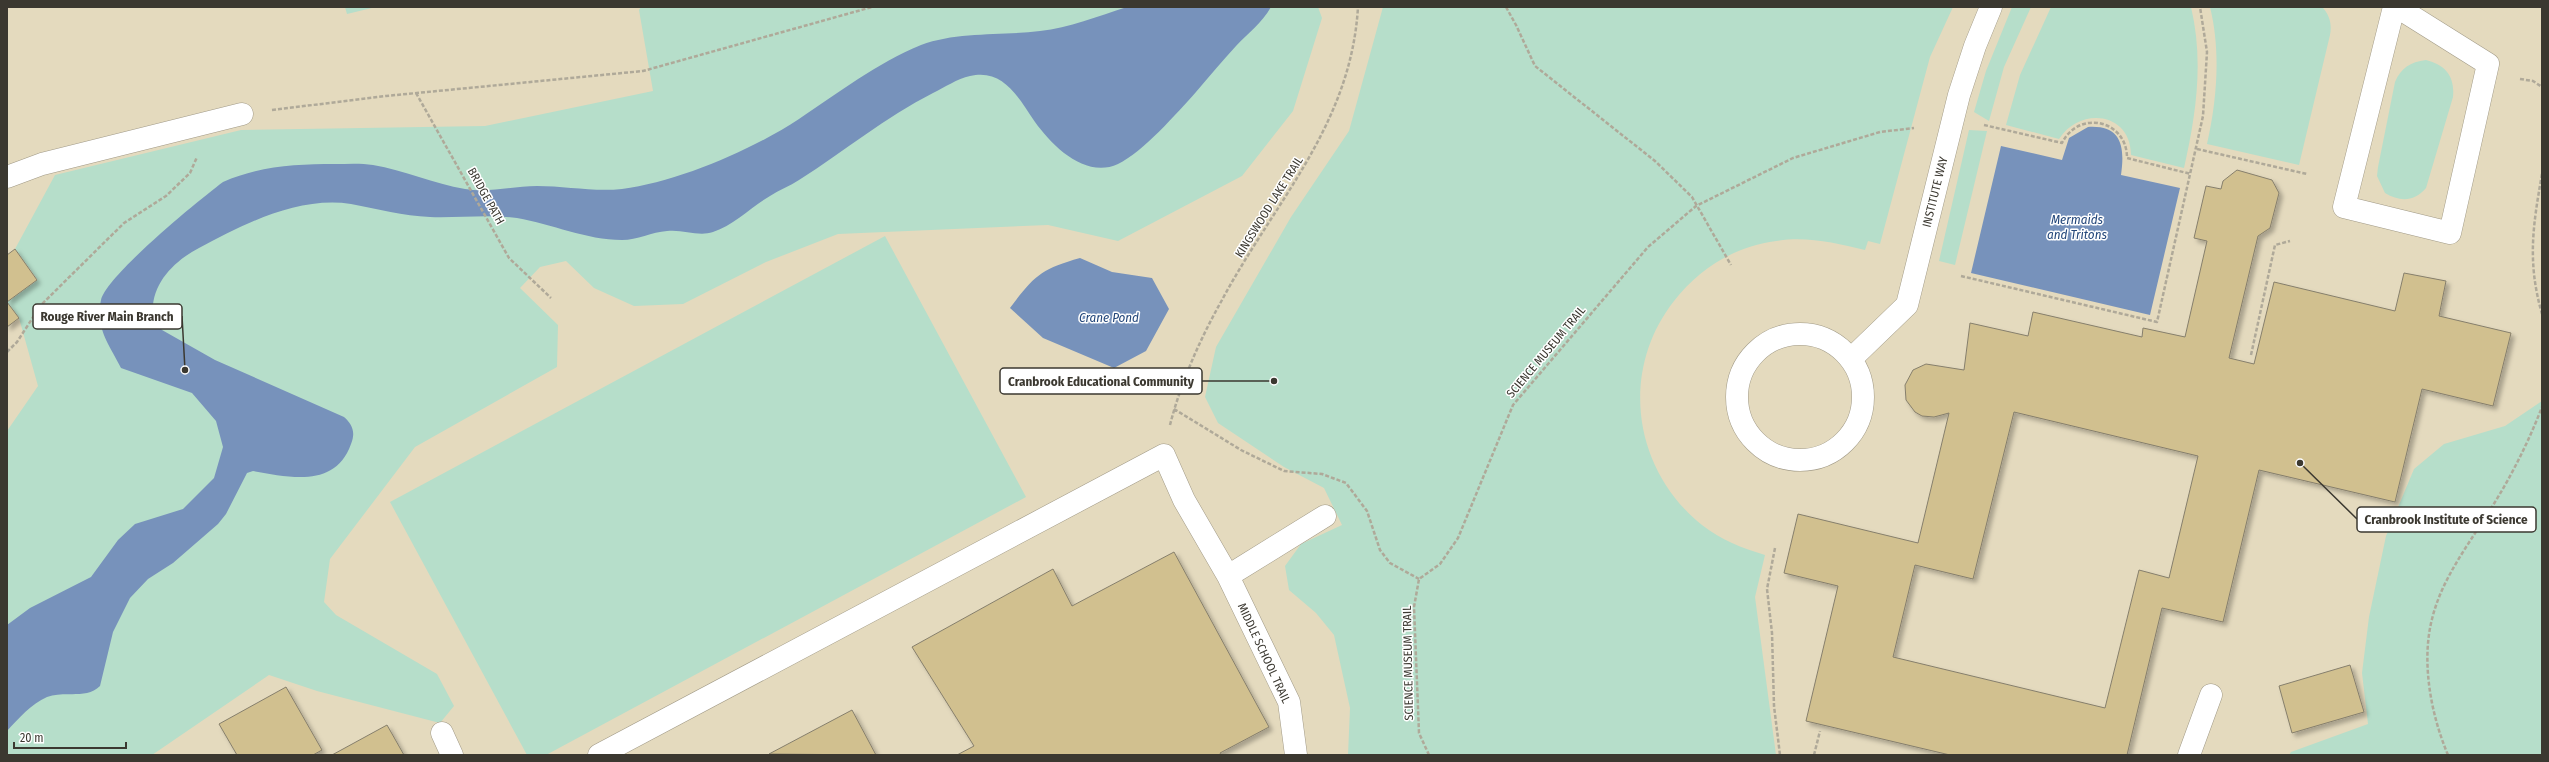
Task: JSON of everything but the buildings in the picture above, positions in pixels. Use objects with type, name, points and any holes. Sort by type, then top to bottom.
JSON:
[{"type":"street","name":"INSTITUTE WAY","points":[[1851,359],[1907,305],[1959,95],[1974,46],[1991,7]]},
{"type":"street","points":[[2394,7],[2344,207],[2450,233],[2488,64],[2397,7]]},
{"type":"street","points":[[7,177],[42,164],[242,114]]},
{"type":"street","points":[[1792,334],[1809,334],[1825,338],[1840,347],[1851,359],[1860,373],[1864,389],[1864,406],[1859,422],[1851,437],[1839,448],[1824,456],[1791,460],[1775,456],[1761,447],[1749,435],[1740,415],[1737,388],[1747,362],[1762,346],[1777,338],[1792,334]]},
{"type":"street","points":[[599,755],[1164,455]]},
{"type":"street","name":"MIDDLE SCHOOL TRAIL","points":[[1164,455],[1184,500],[1228,576],[1289,702],[1296,755]]},
{"type":"street","points":[[1228,576],[1325,516]]},
{"type":"street","points":[[2190,755],[2211,695]]},
{"type":"street","points":[[442,733],[452,755]]},
{"type":"path","points":[[242,114],[416,93],[643,71],[872,7]]},
{"type":"path","name":"KINGSWOOD LAKE TRAIL","points":[[1164,455],[1174,410],[1202,339],[1222,299],[1311,155],[1335,110],[1352,56],[1358,7]]},
{"type":"path","points":[[1506,7],[1516,24],[1535,66],[1655,161],[1692,197],[1731,265]]},
{"type":"path","points":[[1961,276],[2157,322],[2197,149],[2207,82],[2207,52],[2200,7]]},
{"type":"path","points":[[2520,79],[2533,81],[2542,87]]},
{"type":"path","name":"BRIDGE PATH","points":[[416,93],[497,234],[509,258],[551,298]]},
{"type":"path","points":[[1981,124],[2062,143],[2068,134],[2077,126],[2088,122],[2100,122],[2112,127],[2121,135],[2126,147],[2127,158],[2191,174]]},
{"type":"path","name":"SCIENCE MUSEUM TRAIL","points":[[1429,755],[1419,733],[1414,607],[1419,579],[1440,564],[1458,538],[1512,405],[1648,247],[1696,206],[1793,158],[1880,132],[1914,128]]},
{"type":"path","points":[[2197,149],[2307,174]]},
{"type":"path","points":[[7,352],[17,342],[41,305],[124,223],[166,196],[190,173],[198,155]]},
{"type":"path","points":[[2542,174],[2532,230],[2536,292],[2542,314]]},
{"type":"path","points":[[2251,355],[2275,245],[2290,241]]},
{"type":"path","points":[[2448,755],[2439,736],[2427,663],[2432,619],[2460,556],[2510,478],[2542,407]]},
{"type":"path","points":[[1174,410],[1241,450],[1284,471],[1322,474],[1346,484],[1367,511],[1380,550],[1390,563],[1419,579]]},
{"type":"path","points":[[1775,548],[1767,589],[1772,633],[1774,706],[1780,755]]},
{"type":"path","points":[[1814,755],[1820,731]]},
{"type":"shaded area","points":[[7,7],[2542,7],[2542,755],[7,755]]},
{"type":"green space","points":[[345,7],[376,7],[347,14]]},
{"type":"green space","points":[[641,7],[1318,7],[1322,18],[1293,111],[1242,176],[1118,241],[1048,225],[838,234],[766,262],[683,304],[634,306],[594,288],[566,261],[540,267],[520,288],[558,325],[557,367],[415,447],[330,559],[324,602],[336,615],[437,674],[454,706],[440,723],[317,691],[269,675],[152,755],[7,755],[7,431],[38,386],[19,318],[7,302],[37,279],[15,249],[55,175],[241,130],[485,126],[653,91],[639,10]]},
{"type":"green space","points":[[1383,7],[1953,7],[1930,57],[1880,244],[1868,241],[1865,250],[1821,241],[1799,239],[1761,244],[1732,254],[1706,269],[1684,289],[1674,301],[1657,328],[1645,358],[1640,388],[1642,419],[1648,448],[1661,477],[1679,502],[1702,525],[1732,543],[1765,555],[1755,597],[1776,755],[1348,755],[1350,708],[1334,635],[1316,613],[1289,590],[1285,566],[1301,544],[1342,525],[1324,488],[1284,467],[1218,423],[1205,397],[1216,347],[1291,217],[1349,131]]},
{"type":"green space","points":[[2012,7],[2031,7],[2004,67],[1989,121],[1974,112],[1986,71]]},
{"type":"green space","points":[[2051,7],[2191,7],[2195,27],[2198,68],[2195,108],[2184,168],[2131,155],[2129,141],[2123,130],[2114,122],[2103,118],[2091,118],[2079,122],[2068,128],[2059,139],[2006,125],[2020,75]]},
{"type":"green space","points":[[2210,7],[2322,7],[2327,13],[2331,28],[2330,35],[2299,165],[2207,144],[2215,93],[2217,58],[2216,41]]},
{"type":"green space","points":[[2426,60],[2439,65],[2448,73],[2451,78],[2453,97],[2426,188],[2417,196],[2401,199],[2385,193],[2377,176],[2378,167],[2397,77],[2407,66],[2415,62]]},
{"type":"green space","points":[[1969,130],[1987,131],[1955,265],[1939,261]]},
{"type":"green space","points":[[885,236],[1026,497],[546,755],[527,755],[390,502]]},
{"type":"green space","points":[[2542,401],[2542,755],[2289,755],[2291,752],[2368,724],[2362,673],[2369,617],[2386,536],[2414,469],[2444,444],[2505,426]]},
{"type":"water","points":[[1127,7],[1271,7],[1259,23],[1149,141],[1128,158],[1118,164],[1106,168],[1082,164],[1061,150],[1042,132],[1016,95],[1001,81],[982,75],[970,76],[951,83],[915,102],[799,180],[763,200],[728,225],[713,232],[702,234],[667,231],[622,240],[582,235],[517,218],[495,216],[420,216],[400,214],[351,204],[331,203],[311,204],[272,214],[234,230],[189,254],[171,269],[158,287],[154,298],[154,321],[162,330],[215,360],[344,417],[349,422],[353,432],[351,444],[344,458],[334,468],[322,474],[310,477],[296,477],[253,471],[247,473],[226,514],[218,524],[173,563],[148,579],[130,598],[113,632],[100,686],[88,693],[61,694],[47,697],[30,707],[7,731],[7,625],[30,608],[91,577],[118,540],[135,524],[183,509],[214,478],[223,447],[216,421],[192,393],[121,368],[104,336],[100,319],[100,310],[101,300],[107,288],[136,256],[155,238],[223,182],[250,172],[292,165],[368,164],[408,173],[453,187],[474,190],[537,186],[611,190],[644,185],[690,172],[737,153],[759,142],[799,119],[873,69],[921,45],[965,36],[1025,32],[1062,27]]},
{"type":"water","name":"Mermaids and Tritons","points":[[2088,127],[2099,127],[2108,130],[2119,140],[2122,155],[2121,175],[2180,188],[2150,315],[1971,273],[2001,146],[2062,160],[2069,138]]},
{"type":"water","name":"Crane Pond","points":[[1080,258],[1112,272],[1152,278],[1169,309],[1146,351],[1114,368],[1043,338],[1010,308],[1032,281],[1039,275],[1056,266]]},
{"type":"place","name":"Rouge River Main Branch","points":[[185,370]]},
{"type":"place","name":"Cranbrook Educational Community","points":[[1274,381]]},
{"type":"place","name":"Cranbrook Institute of Science","points":[[2300,463]]}]
